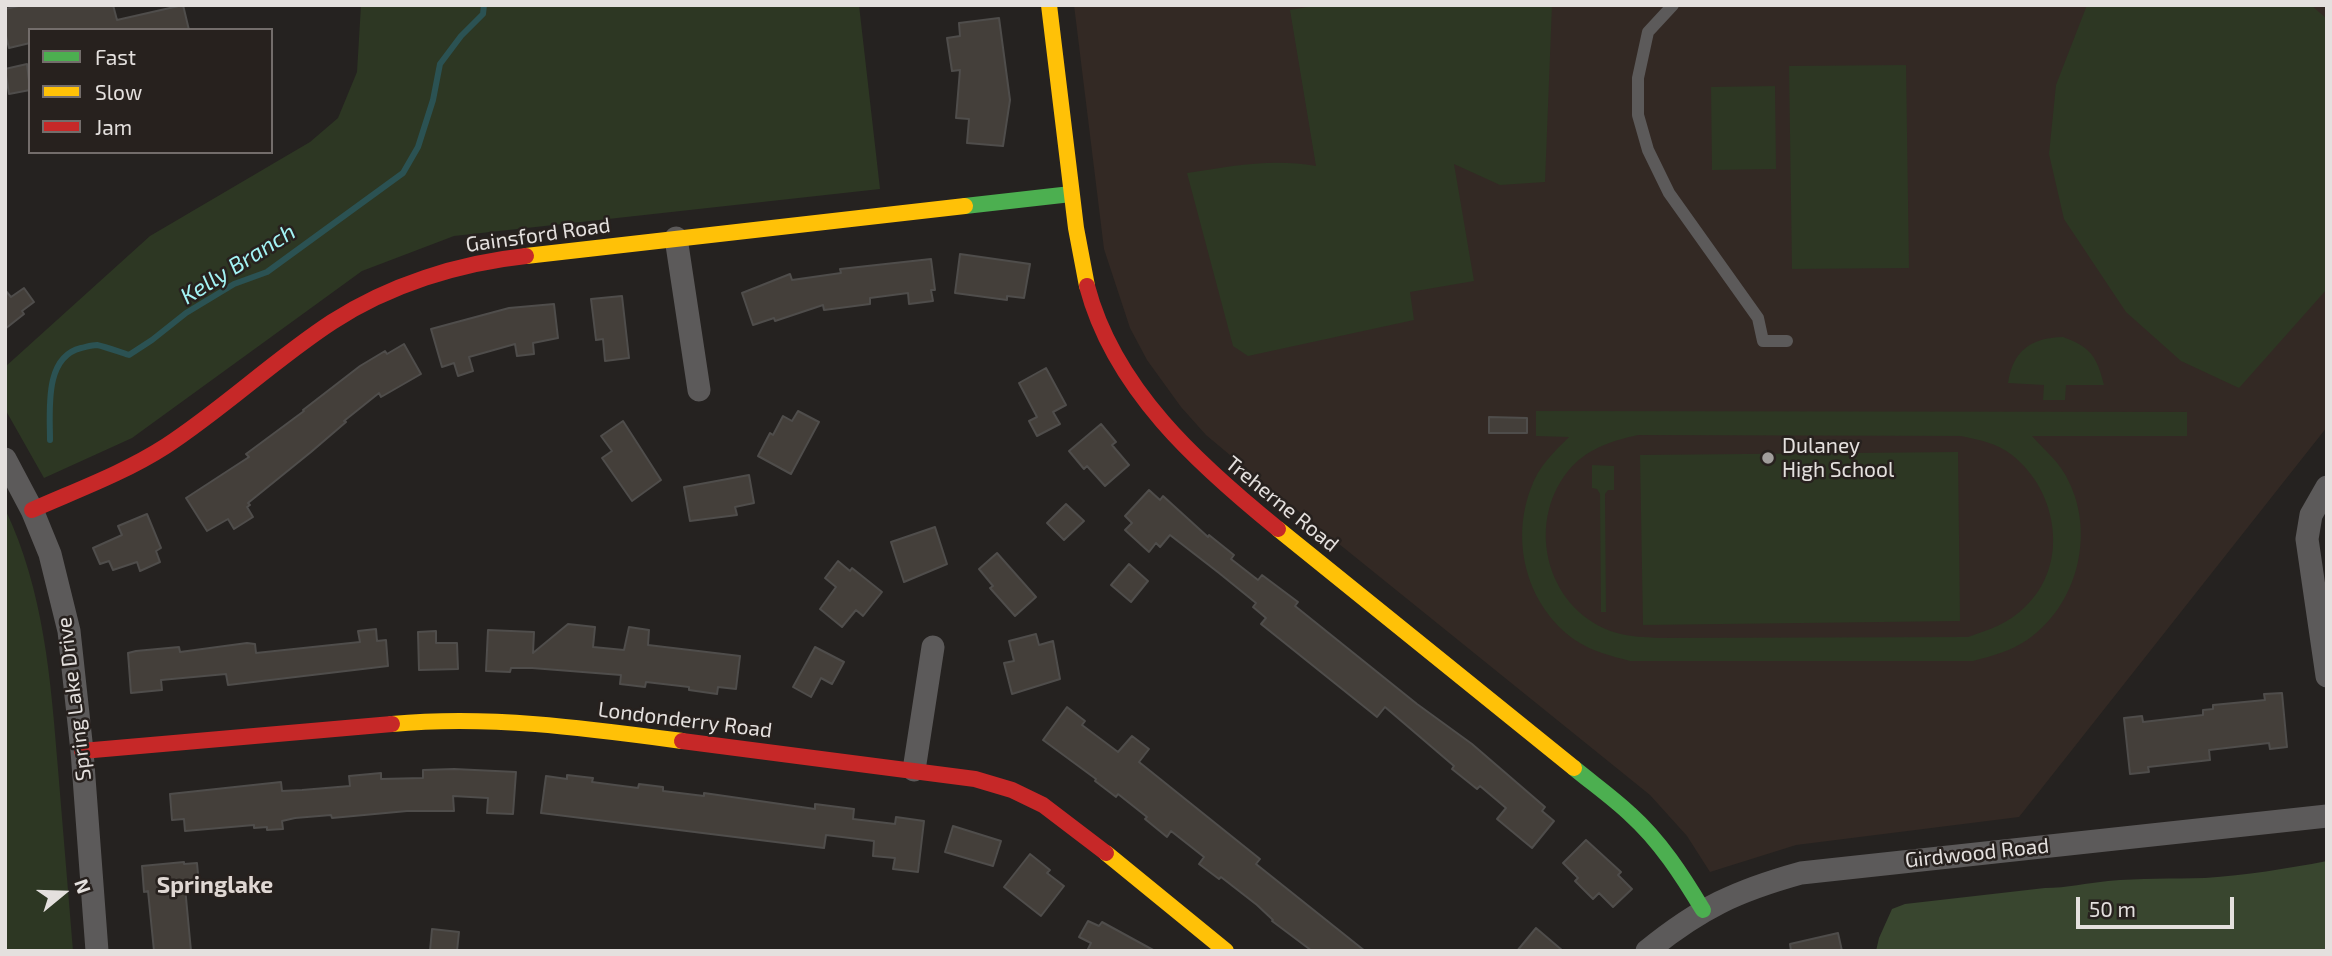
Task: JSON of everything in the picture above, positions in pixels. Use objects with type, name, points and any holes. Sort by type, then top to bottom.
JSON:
[{"type":"street","name":"Treherne Road","points":[[1049,5],[1079,249],[1091,303],[1104,335],[1157,419],[1195,459],[1233,492],[1629,813],[1659,842],[1681,872],[1703,910]]},
{"type":"street","name":"Gainsford Road","points":[[32,510],[126,468],[166,446],[335,321],[387,293],[436,274],[487,260],[1072,194]]},
{"type":"street","points":[[676,239],[699,390]]},
{"type":"street","name":"Spring Lake Drive","points":[[5,459],[32,510],[50,554],[69,631],[82,751],[97,951]]},
{"type":"street","points":[[2327,487],[2311,515],[2307,539],[2325,642],[2327,676]]},
{"type":"street","points":[[914,770],[933,647]]},
{"type":"street","name":"Londonderry Road","points":[[82,751],[433,720],[498,721],[605,731],[975,779],[1012,790],[1043,805],[1078,830],[1215,947]]},
{"type":"street","name":"Girdwood Road","points":[[1647,951],[1677,926],[1703,910],[1750,887],[1801,873],[2327,816]]},
{"type":"lane","points":[[1673,5],[1648,32],[1638,78],[1638,115],[1648,150],[1669,193],[1758,318],[1763,341],[1787,341]]},
{"type":"shaded area","name":"Dulaney High School","points":[[1074,5],[2327,5],[2327,427],[2019,817],[1796,845],[1710,872],[1687,836],[1650,795],[1261,481],[1206,435],[1181,407],[1147,360],[1130,328],[1104,249]]},
{"type":"green space","points":[[361,5],[859,5],[880,189],[454,236],[362,271],[132,438],[44,478],[5,409],[5,367],[150,236],[310,142],[338,118],[357,72]]},
{"type":"green space","points":[[1319,5],[1552,5],[1545,182],[1500,185],[1454,164],[1474,281],[1410,292],[1414,320],[1248,356],[1233,346],[1187,173],[1267,163],[1316,166],[1290,10]]},
{"type":"green space","points":[[2087,5],[2311,5],[2327,19],[2327,289],[2239,388],[2181,361],[2126,312],[2064,219],[2049,154],[2056,85]]},
{"type":"green space","points":[[1906,65],[1909,268],[1792,269],[1789,66]]},
{"type":"green space","points":[[1775,86],[1776,169],[1712,170],[1711,87]]},
{"type":"green space","points":[[2063,337],[2091,354],[2099,367],[2104,385],[2066,385],[2065,400],[2043,400],[2044,385],[2008,383],[2014,362],[2025,348],[2041,340]]},
{"type":"green space","points":[[1536,411],[2187,412],[2187,436],[2032,436],[2062,469],[2077,503],[2080,546],[2076,568],[2069,589],[2044,626],[2014,647],[1973,661],[1630,661],[1588,647],[1558,626],[1534,591],[1527,572],[1522,530],[1531,488],[1542,467],[1569,437],[1536,436]],"holes":[[[1638,435],[1961,436],[1988,442],[2000,448],[2028,470],[2040,488],[2053,529],[2053,550],[2048,571],[2039,590],[2025,607],[2005,622],[1968,637],[1659,638],[1627,635],[1593,623],[1574,607],[1560,587],[1550,565],[1546,541],[1547,517],[1555,493],[1575,463],[1600,447],[1618,440]]]},
{"type":"green space","points":[[1958,452],[1960,621],[1643,625],[1640,455]]},
{"type":"green space","points":[[1592,465],[1614,466],[1614,490],[1608,490],[1605,494],[1606,612],[1601,612],[1600,494],[1597,489],[1592,488]]},
{"type":"green space","points":[[5,509],[29,571],[44,636],[73,951],[5,951]]},
{"type":"green space","points":[[2327,861],[2327,951],[1876,951],[1892,909],[1905,904],[2108,881],[2236,875]]},
{"type":"building","points":[[23,5],[113,5],[117,20],[183,5],[189,28],[28,28],[28,43],[9,48],[5,32],[5,9]]},
{"type":"building","points":[[999,18],[1010,100],[1003,146],[967,143],[969,119],[956,118],[960,70],[952,71],[947,38],[960,36],[959,23]]},
{"type":"building","points":[[27,64],[28,90],[9,94],[5,69]]},
{"type":"building","points":[[960,254],[1030,264],[1024,298],[1007,296],[1007,300],[955,293]]},
{"type":"building","points":[[931,259],[935,290],[931,290],[933,301],[909,304],[908,293],[870,298],[870,304],[824,310],[823,305],[775,321],[774,318],[753,325],[742,293],[790,274],[792,280],[841,273],[840,269]]},
{"type":"building","points":[[24,288],[34,302],[5,329],[5,290],[11,297]]},
{"type":"building","points":[[622,296],[629,358],[605,361],[603,339],[596,340],[591,299]]},
{"type":"building","points":[[554,304],[558,338],[533,343],[534,354],[517,356],[515,344],[469,357],[473,371],[458,376],[454,363],[442,367],[431,329],[509,308]]},
{"type":"building","points":[[404,344],[421,374],[381,397],[379,393],[344,421],[346,422],[248,503],[250,505],[247,507],[253,517],[234,529],[228,519],[207,531],[186,498],[249,457],[246,454],[360,366],[385,351],[387,354]]},
{"type":"building","points":[[1046,368],[1066,405],[1053,412],[1060,424],[1037,436],[1029,421],[1037,417],[1019,383]]},
{"type":"building","points":[[798,411],[819,422],[791,474],[758,456],[783,416],[792,421]]},
{"type":"building","points":[[1489,417],[1527,418],[1527,433],[1489,433]]},
{"type":"building","points":[[623,421],[661,480],[632,501],[602,458],[612,451],[601,436]]},
{"type":"building","points":[[1101,424],[1116,442],[1112,445],[1129,465],[1105,486],[1087,466],[1084,469],[1069,451]]},
{"type":"building","points":[[749,475],[754,503],[735,507],[737,515],[690,521],[684,487]]},
{"type":"building","points":[[1149,490],[1160,500],[1163,496],[1208,537],[1209,535],[1234,555],[1231,559],[1258,580],[1262,575],[1298,602],[1295,606],[1417,704],[1472,744],[1545,807],[1542,811],[1554,821],[1532,848],[1497,819],[1506,808],[1480,786],[1477,789],[1452,769],[1454,766],[1385,707],[1377,717],[1261,624],[1266,618],[1253,607],[1256,603],[1219,573],[1170,535],[1160,547],[1156,543],[1149,552],[1125,530],[1132,523],[1125,516]]},
{"type":"building","points":[[1066,504],[1084,521],[1064,540],[1047,523]]},
{"type":"building","points":[[147,514],[161,548],[156,551],[160,562],[140,571],[137,562],[113,570],[109,561],[100,564],[93,548],[122,535],[118,526]]},
{"type":"building","points":[[935,527],[947,564],[904,582],[891,542]]},
{"type":"building","points":[[997,553],[1036,597],[1015,616],[990,588],[993,586],[979,569]]},
{"type":"building","points":[[838,561],[850,571],[852,568],[882,592],[863,616],[856,610],[842,627],[820,609],[836,587],[825,578]]},
{"type":"building","points":[[1129,564],[1148,581],[1131,602],[1111,585]]},
{"type":"building","points":[[568,624],[595,627],[593,647],[624,650],[629,627],[649,630],[648,645],[740,656],[736,689],[718,687],[717,694],[689,690],[689,687],[646,682],[645,687],[620,684],[621,675],[532,668],[511,668],[510,672],[486,671],[488,630],[534,632],[533,653]]},
{"type":"building","points":[[376,629],[377,641],[386,640],[388,666],[228,685],[226,674],[161,680],[162,690],[131,693],[128,653],[179,647],[180,652],[247,643],[255,644],[256,653],[360,642],[358,631]]},
{"type":"building","points":[[436,631],[436,643],[457,643],[458,669],[419,670],[418,632]]},
{"type":"building","points":[[1036,634],[1039,645],[1053,641],[1060,679],[1012,694],[1004,663],[1014,661],[1009,641]]},
{"type":"building","points":[[815,647],[844,662],[832,684],[821,678],[811,697],[793,687]]},
{"type":"building","points":[[2282,693],[2287,747],[2270,749],[2269,743],[2209,750],[2210,760],[2148,767],[2149,772],[2130,774],[2124,718],[2142,716],[2143,722],[2203,715],[2203,710],[2213,709],[2213,705],[2265,700],[2264,694]]},
{"type":"building","points":[[1067,707],[1085,721],[1082,725],[1118,752],[1132,736],[1149,749],[1139,762],[1260,859],[1256,864],[1365,951],[1312,951],[1221,877],[1219,879],[1199,864],[1204,857],[1171,831],[1167,837],[1118,794],[1116,797],[1043,740]]},
{"type":"building","points":[[423,770],[516,772],[513,814],[487,813],[488,798],[453,796],[454,811],[295,818],[282,821],[283,829],[267,830],[267,827],[254,828],[254,825],[185,831],[184,819],[172,820],[170,794],[281,782],[282,791],[350,786],[349,776],[381,773],[381,779],[423,778]]},
{"type":"building","points":[[567,775],[593,778],[592,782],[638,788],[639,784],[663,787],[663,791],[704,796],[704,793],[815,809],[815,804],[854,809],[853,819],[895,824],[896,817],[924,821],[918,872],[893,869],[895,858],[873,856],[874,841],[826,835],[824,848],[541,813],[546,776],[567,779]]},
{"type":"building","points":[[953,826],[1001,841],[993,866],[945,852]]},
{"type":"building","points":[[1586,840],[1621,872],[1618,875],[1632,889],[1613,907],[1599,893],[1593,899],[1575,881],[1578,878],[1563,863]]},
{"type":"building","points":[[1030,854],[1050,870],[1047,873],[1064,886],[1041,916],[1004,887]]},
{"type":"building","points":[[197,863],[199,885],[185,887],[191,951],[154,951],[148,891],[144,892],[142,866]]},
{"type":"building","points":[[1088,921],[1099,926],[1102,922],[1155,951],[1087,951],[1091,943],[1079,937]]},
{"type":"building","points":[[1536,928],[1563,951],[1517,951]]},
{"type":"building","points":[[432,929],[459,932],[457,951],[430,951]]},
{"type":"building","points":[[1838,933],[1842,951],[1791,951],[1790,944]]},
{"type":"waterway","name":"Kelly Branch","points":[[50,440],[52,386],[55,373],[69,353],[97,345],[129,355],[186,313],[234,284],[267,272],[403,173],[418,147],[433,100],[440,64],[461,36],[483,14],[484,5]]},
{"type":"traffic: fast","points":[[965,206],[1071,194]]},
{"type":"traffic: fast","points":[[1574,768],[1651,835],[1679,871],[1703,910]]},
{"type":"traffic: slow","points":[[1049,5],[1076,228],[1087,286]]},
{"type":"traffic: slow","points":[[526,256],[965,206]]},
{"type":"traffic: slow","points":[[1278,529],[1574,768]]},
{"type":"traffic: slow","points":[[392,724],[501,722],[682,741]]},
{"type":"traffic: slow","points":[[1106,853],[1226,951]]},
{"type":"traffic: jam","points":[[32,510],[150,456],[208,416],[332,322],[377,297],[450,270],[526,256]]},
{"type":"traffic: jam","points":[[1087,286],[1100,323],[1117,358],[1138,391],[1190,451],[1278,529]]},
{"type":"traffic: jam","points":[[82,751],[392,724]]},
{"type":"traffic: jam","points":[[682,741],[975,779],[1012,790],[1043,805],[1106,853]]},
{"type":"place","name":"Dulaney High School","points":[[1768,458]]},
{"type":"district","name":"Springlake","points":[[215,885]]}]
